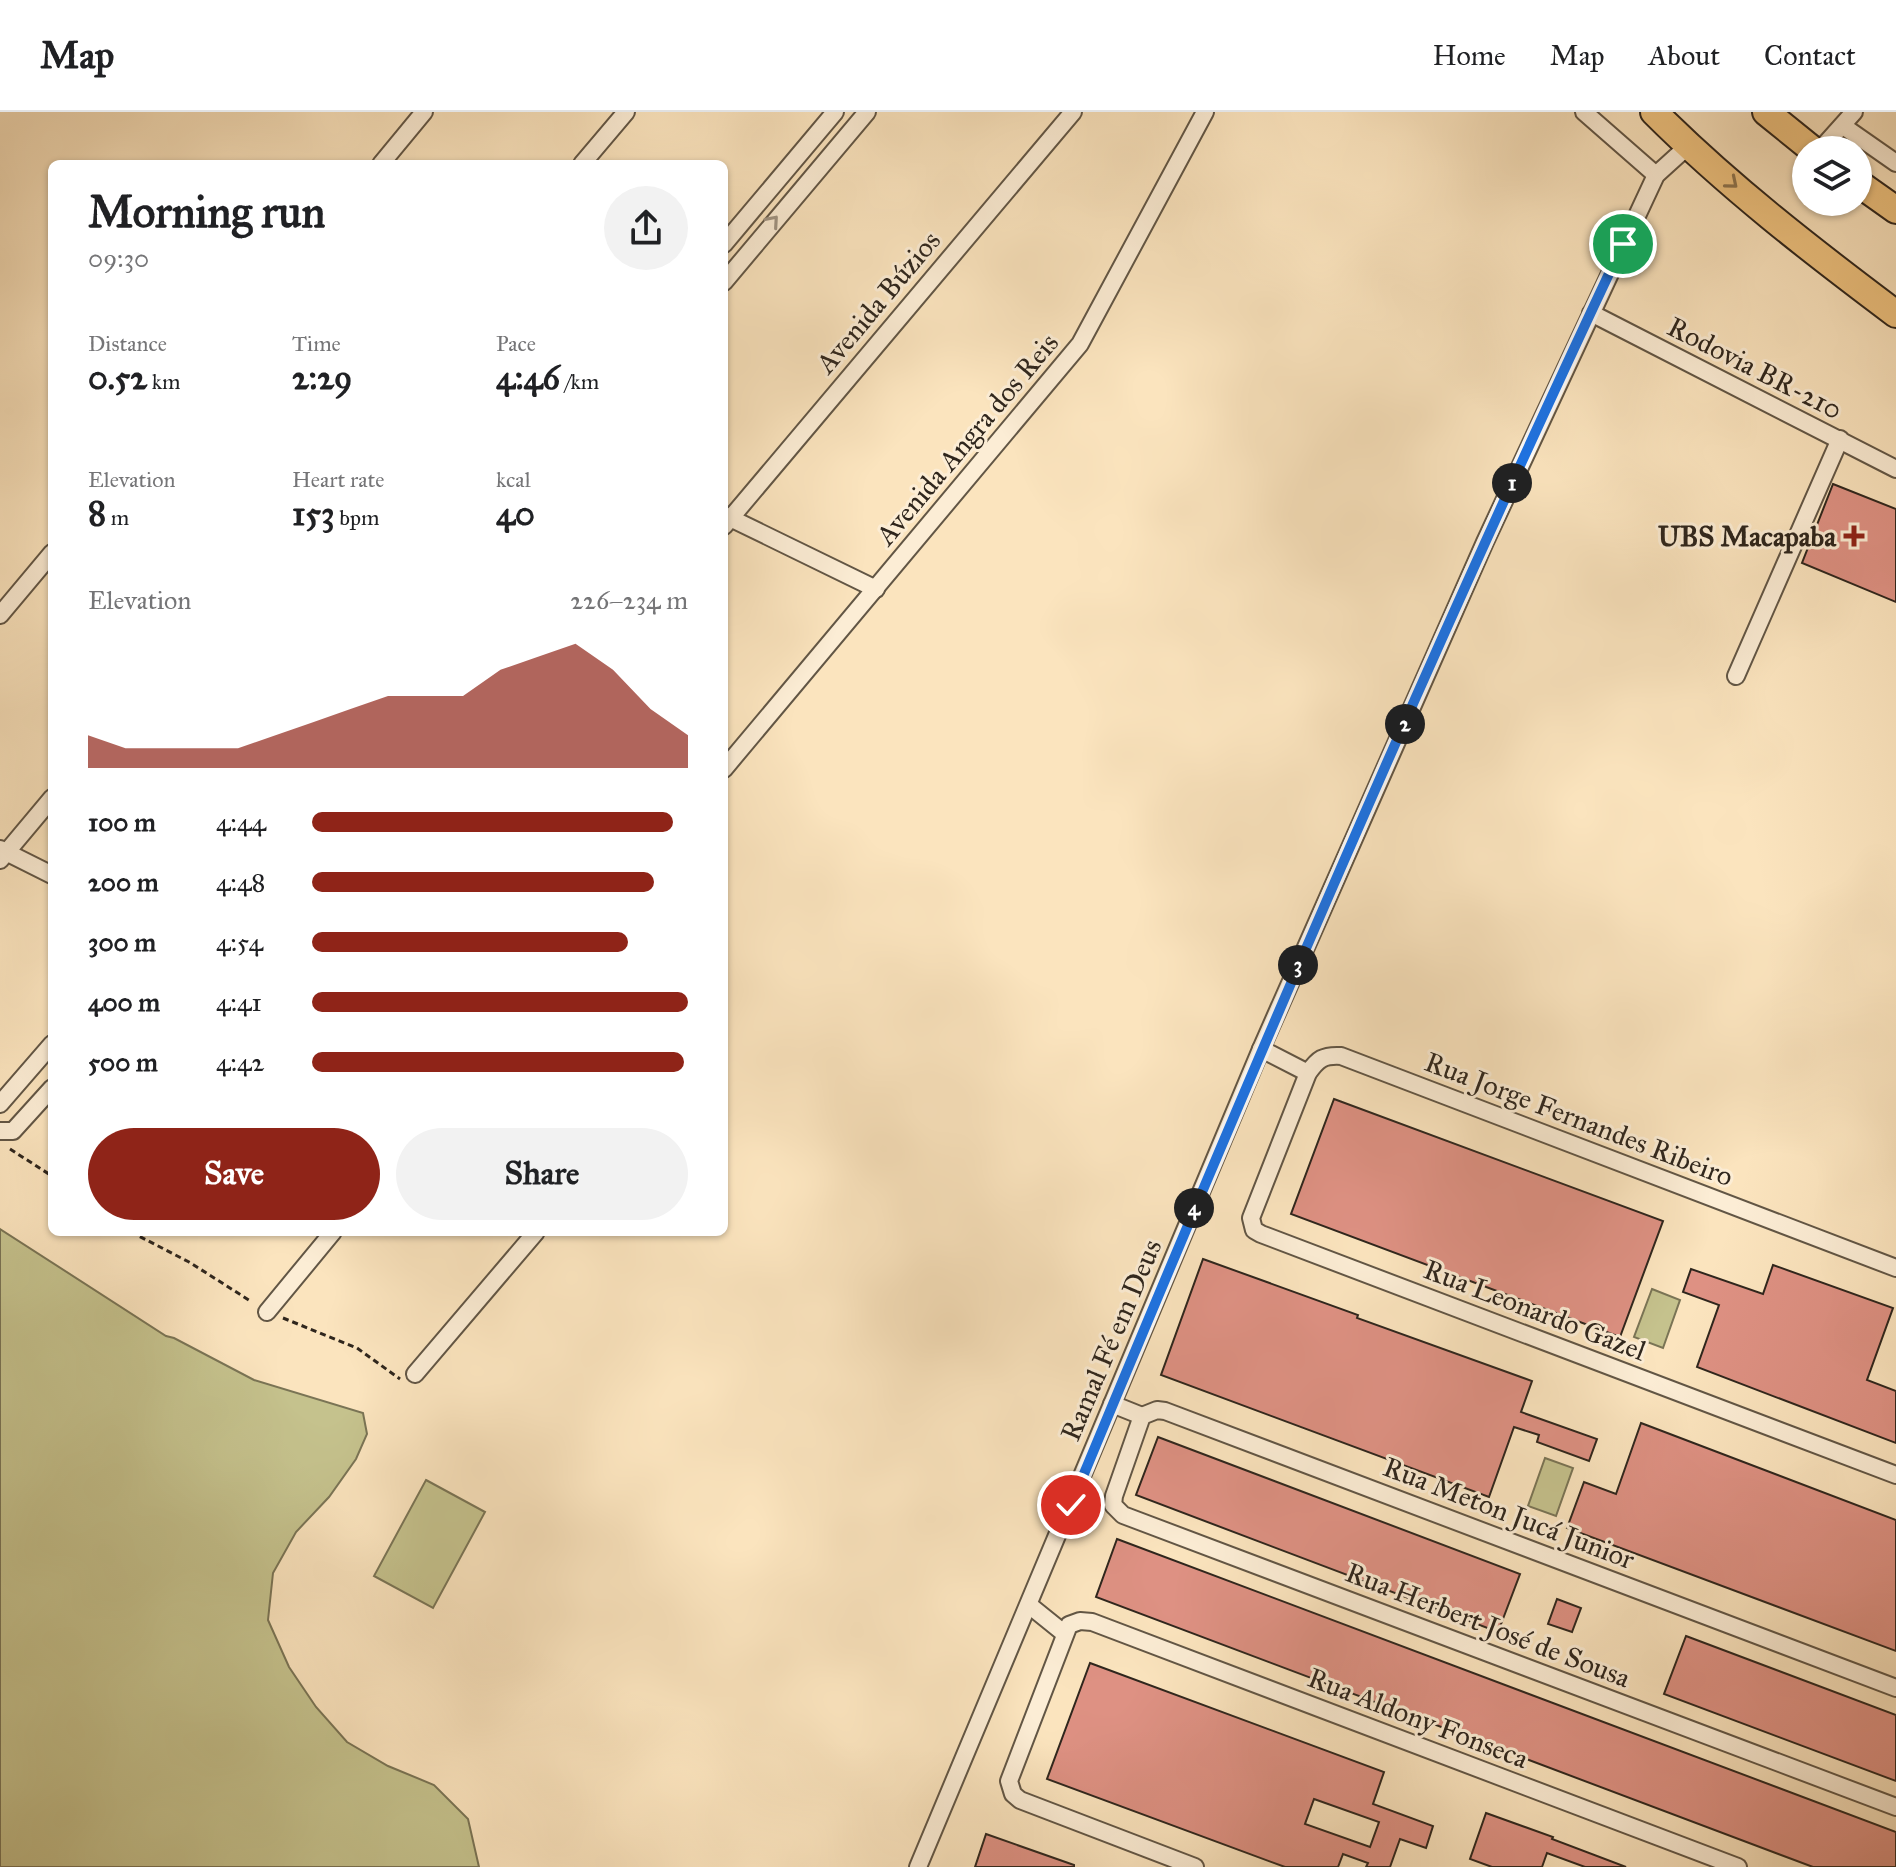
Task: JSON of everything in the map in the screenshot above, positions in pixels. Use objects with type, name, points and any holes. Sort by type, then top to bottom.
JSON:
[{"type":"main road","points":[[1654,112],[1688,146],[1820,257],[1896,314]]},
{"type":"main road","points":[[1766,112],[1796,136]]},
{"type":"main road","points":[[1872,193],[1896,210]]},
{"type":"street","points":[[384,160],[424,112]]},
{"type":"street","points":[[585,160],[626,112]]},
{"type":"street","points":[[728,239],[835,112]]},
{"type":"street","points":[[728,277],[867,112]]},
{"type":"street","name":"Avenida Búzios","points":[[728,518],[1073,112]]},
{"type":"street","name":"Avenida Angra dos Reis","points":[[728,764],[1080,344],[1205,112]]},
{"type":"street","points":[[1584,112],[1656,175]]},
{"type":"street","points":[[1833,136],[1854,112]]},
{"type":"street","points":[[1843,126],[1896,163]]},
{"type":"street","name":"Ramal Fé em Deus","points":[[918,1867],[1261,1049],[1485,542],[1656,175],[1688,146]]},
{"type":"street","name":"Rodovia BR-210","points":[[1591,313],[1896,469]]},
{"type":"street","points":[[1736,676],[1840,439]]},
{"type":"street","points":[[728,521],[876,589]]},
{"type":"street","points":[[0,615],[48,558]]},
{"type":"street","points":[[48,802],[2,854],[48,873]]},
{"type":"street","points":[[0,1104],[48,1049]]},
{"type":"street","points":[[1261,1049],[1308,1073]]},
{"type":"street","name":"Rua Jorge Fernandes Ribeiro","points":[[1308,1073],[1317,1060],[1326,1055],[1341,1056],[1896,1268]]},
{"type":"street","name":"Rua Leonardo Gazel","points":[[1308,1073],[1251,1218],[1254,1230],[1896,1475]]},
{"type":"street","points":[[0,1131],[13,1131],[48,1092]]},
{"type":"street","points":[[267,1312],[330,1236]]},
{"type":"street","points":[[415,1374],[533,1236]]},
{"type":"street","points":[[1112,1404],[1142,1416]]},
{"type":"street","name":"Rua Meton Jucá Junior","points":[[1142,1416],[1157,1410],[1165,1411],[1896,1688]]},
{"type":"street","name":"Rua Herbert José de Sousa","points":[[1142,1416],[1114,1496],[1113,1505],[1123,1515],[1896,1807]]},
{"type":"street","points":[[1029,1605],[1065,1634],[1009,1781],[1013,1794],[1020,1800],[1195,1867]]},
{"type":"street","name":"Rua Aldony Fonseca","points":[[1065,1634],[1069,1625],[1080,1621],[1092,1622],[1738,1867]]},
{"type":"path","points":[[0,1143],[48,1173]]},
{"type":"shaded area","points":[[0,1229],[166,1336],[254,1380],[363,1413],[367,1434],[356,1459],[329,1497],[296,1532],[273,1573],[268,1620],[289,1667],[316,1707],[347,1742],[388,1766],[434,1785],[468,1819],[479,1867],[0,1867]]},
{"type":"shaded area","points":[[1652,1289],[1680,1300],[1663,1348],[1634,1337]]},
{"type":"shaded area","points":[[1545,1458],[1573,1468],[1556,1516],[1528,1506]]},
{"type":"shaded area","points":[[426,1480],[485,1512],[433,1608],[374,1576]]},
{"type":"building","name":"UBS Macapaba","points":[[1833,484],[1896,509],[1896,602],[1802,563]]},
{"type":"building","points":[[1334,1099],[1663,1221],[1620,1337],[1291,1214]]},
{"type":"building","points":[[1203,1259],[1532,1381],[1521,1412],[1597,1439],[1589,1461],[1537,1442],[1539,1435],[1514,1427],[1489,1497],[1161,1375]]},
{"type":"building","points":[[1773,1265],[1893,1308],[1867,1380],[1896,1391],[1896,1443],[1697,1367],[1719,1305],[1683,1292],[1691,1269],[1763,1294]]},
{"type":"building","points":[[1641,1423],[1896,1520],[1896,1651],[1567,1528],[1584,1482],[1616,1494]]},
{"type":"building","points":[[1158,1437],[1520,1574],[1498,1632],[1136,1495]]},
{"type":"building","points":[[1117,1539],[1896,1832],[1896,1867],[1813,1867],[1096,1597]]},
{"type":"building","points":[[1557,1599],[1581,1608],[1572,1632],[1548,1624]]},
{"type":"building","points":[[1686,1636],[1896,1715],[1896,1781],[1664,1694]]},
{"type":"building","points":[[1090,1663],[1384,1772],[1373,1804],[1433,1826],[1426,1848],[1400,1839],[1390,1867],[1366,1867],[1368,1863],[1343,1854],[1338,1867],[1285,1867],[1047,1779]],"holes":[[[1314,1799],[1379,1822],[1370,1847],[1305,1824]]]},
{"type":"building","points":[[1486,1813],[1626,1867],[1585,1867],[1547,1853],[1542,1867],[1492,1867],[1470,1859]]},
{"type":"building","points":[[986,1834],[1074,1865],[1074,1867],[975,1867]]},
{"type":"place","name":"UBS Macapaba","points":[[1854,536]]},
{"type":"route","points":[[1071,1505],[1261,1049],[1485,542],[1623,244]]}]
